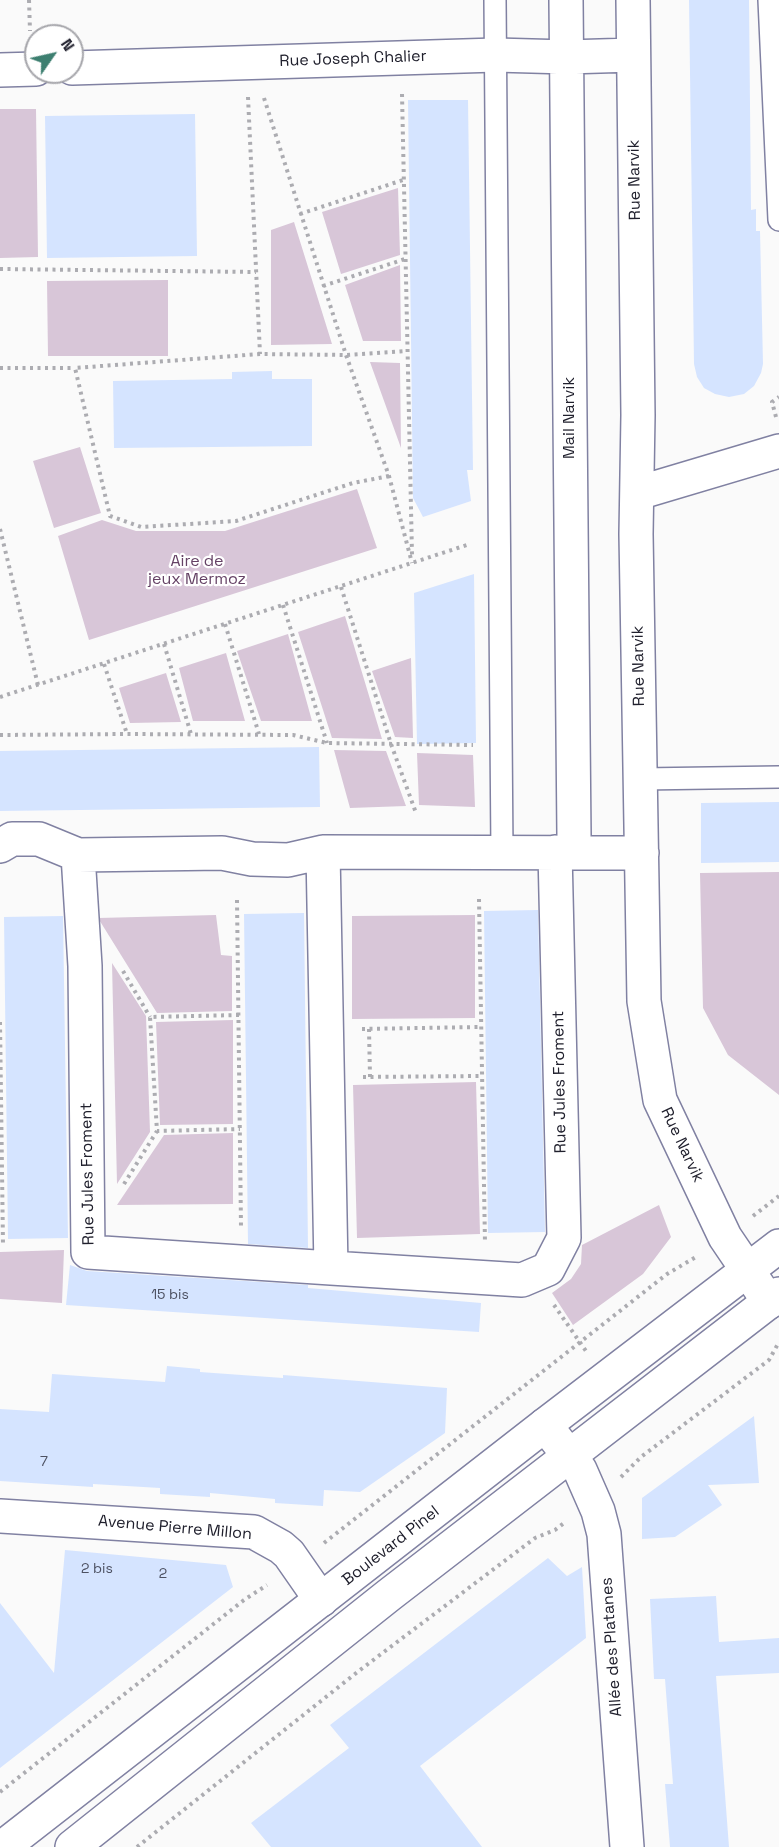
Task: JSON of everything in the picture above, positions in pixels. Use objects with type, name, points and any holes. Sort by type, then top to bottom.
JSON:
[{"type":"street","name":"Mail Narvik","points":[[564,844],[566,0]]},
{"type":"street","name":"Rue Narvik","points":[[633,0],[638,493],[636,534],[644,1001],[660,1100],[725,1237],[746,1270],[774,1298]]},
{"type":"street","name":"Rue Joseph Chalier","points":[[84,68],[496,55],[633,56]]},
{"type":"street","points":[[0,70],[24,69]]},
{"type":"street","points":[[638,493],[779,450]]},
{"type":"street","points":[[0,846],[12,839],[39,839],[78,855],[222,853],[252,859],[288,860],[324,852],[502,852],[564,844],[642,853]]},
{"type":"street","name":"Rue Jules Froment","points":[[78,855],[85,966],[88,1252],[522,1280],[534,1277],[548,1269],[564,1238],[564,844]]},
{"type":"street","points":[[324,852],[331,1268]]},
{"type":"street","name":"Boulevard Pinel","points":[[3,1847],[779,1246]]},
{"type":"street","points":[[72,1847],[389,1595],[774,1298]]},
{"type":"street","name":"Allée des Platanes","points":[[545,1425],[580,1470],[594,1500],[604,1534],[627,1847]]},
{"type":"street","name":"Avenue Pierre Millon","points":[[0,1516],[254,1532],[281,1547],[321,1600]]},
{"type":"lane","points":[[495,0],[502,852]]},
{"type":"lane","points":[[769,0],[779,220]]},
{"type":"lane","points":[[641,779],[779,777]]},
{"type":"path","points":[[29,0],[30,24]]},
{"type":"path","points":[[402,91],[412,563]]},
{"type":"path","points":[[248,93],[260,354]]},
{"type":"path","points":[[262,93],[323,286],[389,476],[412,563]]},
{"type":"path","points":[[300,214],[403,180]]},
{"type":"path","points":[[323,286],[405,259]]},
{"type":"path","points":[[0,268],[256,272]]},
{"type":"path","points":[[0,368],[75,368],[260,354],[346,355],[408,351]]},
{"type":"path","points":[[75,368],[111,516],[141,527],[236,521],[353,483],[389,476]]},
{"type":"path","points":[[779,397],[772,402],[779,426]]},
{"type":"path","points":[[0,529],[38,685]]},
{"type":"path","points":[[0,697],[475,543]]},
{"type":"path","points":[[341,587],[391,744],[416,813]]},
{"type":"path","points":[[283,605],[327,743]]},
{"type":"path","points":[[225,624],[260,735]]},
{"type":"path","points":[[164,644],[191,734]]},
{"type":"path","points":[[104,664],[128,734]]},
{"type":"path","points":[[0,735],[293,735],[327,743],[478,745]]},
{"type":"path","points":[[478,899],[486,1278]]},
{"type":"path","points":[[237,900],[241,1232]]},
{"type":"path","points":[[238,1015],[150,1017],[157,1131],[240,1129]]},
{"type":"path","points":[[0,1022],[3,1245]]},
{"type":"path","points":[[327,1028],[481,1027]]},
{"type":"path","points":[[369,1029],[370,1077]]},
{"type":"path","points":[[328,1076],[482,1076]]},
{"type":"path","points":[[0,1792],[244,1600],[296,1565],[667,1274],[703,1254],[779,1196]]},
{"type":"path","points":[[570,1328],[588,1354]]},
{"type":"path","points":[[137,1847],[397,1642],[535,1538],[555,1530],[615,1484],[641,1457],[769,1360],[779,1342]]},
{"type":"green space","points":[[0,109],[36,109],[38,257],[0,258]]},
{"type":"green space","points":[[398,188],[400,255],[341,274],[322,212]]},
{"type":"green space","points":[[294,222],[332,344],[271,345],[271,230]]},
{"type":"green space","points":[[400,265],[401,341],[363,341],[345,285]]},
{"type":"green space","points":[[168,280],[168,356],[48,356],[47,281]]},
{"type":"green space","points":[[370,362],[400,363],[401,448]]},
{"type":"green space","points":[[80,447],[101,513],[54,528],[33,461]]},
{"type":"green space","name":"Aire de jeux Mermoz","points":[[357,489],[377,548],[89,640],[58,536],[102,520],[136,531],[225,531]]},
{"type":"green space","points":[[345,616],[382,739],[332,738],[298,632]]},
{"type":"green space","points":[[288,634],[312,721],[261,721],[237,651]]},
{"type":"green space","points":[[226,653],[245,721],[193,721],[179,668]]},
{"type":"green space","points":[[411,658],[413,738],[395,737],[372,671]]},
{"type":"green space","points":[[166,673],[181,722],[130,723],[119,688]]},
{"type":"green space","points":[[334,750],[386,751],[406,806],[350,808]]},
{"type":"green space","points":[[417,753],[473,755],[475,807],[419,805]]},
{"type":"green space","points":[[779,872],[779,1095],[728,1055],[703,1008],[700,873]]},
{"type":"green space","points":[[216,915],[221,955],[232,956],[232,1011],[157,1013],[98,918]]},
{"type":"green space","points":[[475,915],[475,1018],[352,1019],[352,916]]},
{"type":"green space","points":[[112,963],[146,1016],[150,1132],[117,1184]]},
{"type":"green space","points":[[233,1020],[233,1124],[160,1125],[156,1022]]},
{"type":"green space","points":[[476,1082],[480,1234],[357,1238],[353,1085]]},
{"type":"green space","points":[[233,1133],[233,1204],[117,1205],[164,1135]]},
{"type":"green space","points":[[659,1205],[671,1237],[643,1274],[573,1325],[552,1293],[571,1279],[581,1264],[582,1245]]},
{"type":"green space","points":[[64,1250],[62,1303],[0,1299],[0,1252]]},
{"type":"building","points":[[689,0],[749,0],[751,210],[756,209],[756,231],[760,231],[763,364],[754,386],[744,394],[729,397],[715,394],[704,388],[697,377],[694,364]]},
{"type":"building","points":[[408,100],[468,100],[473,470],[467,470],[471,501],[423,517],[413,498]]},
{"type":"building","points":[[195,114],[197,256],[47,258],[45,116]]},
{"type":"building","points":[[272,371],[272,379],[312,379],[312,446],[114,448],[113,381],[232,379],[232,372]]},
{"type":"building","points":[[474,574],[476,743],[417,744],[414,593]]},
{"type":"building","points":[[319,747],[320,807],[0,811],[0,751]]},
{"type":"building","points":[[779,802],[779,862],[701,863],[701,803]]},
{"type":"building","points":[[538,910],[545,1232],[488,1233],[484,911]]},
{"type":"building","points":[[304,913],[308,1248],[248,1244],[244,914]]},
{"type":"building","points":[[63,916],[68,1238],[8,1239],[4,917]]},
{"type":"building","points":[[70,1265],[87,1271],[308,1285],[308,1288],[481,1303],[479,1332],[66,1305]]},
{"type":"building","points":[[167,1366],[200,1369],[200,1372],[283,1378],[283,1375],[447,1388],[445,1433],[360,1492],[324,1490],[323,1506],[275,1503],[275,1499],[210,1493],[210,1497],[160,1494],[160,1488],[93,1484],[93,1487],[0,1481],[0,1409],[49,1412],[52,1374],[165,1382]]},
{"type":"building","points":[[754,1416],[759,1483],[708,1485],[722,1505],[675,1537],[642,1539],[642,1498]]},
{"type":"building","points":[[65,1550],[226,1565],[233,1587],[0,1768],[0,1603],[54,1673]]},
{"type":"building","points":[[548,1558],[567,1576],[582,1567],[586,1638],[420,1766],[482,1847],[271,1847],[251,1823],[349,1748],[330,1725]]},
{"type":"building","points":[[716,1596],[719,1642],[779,1638],[779,1673],[716,1676],[729,1847],[670,1847],[665,1784],[673,1784],[665,1679],[654,1679],[650,1599]]}]
